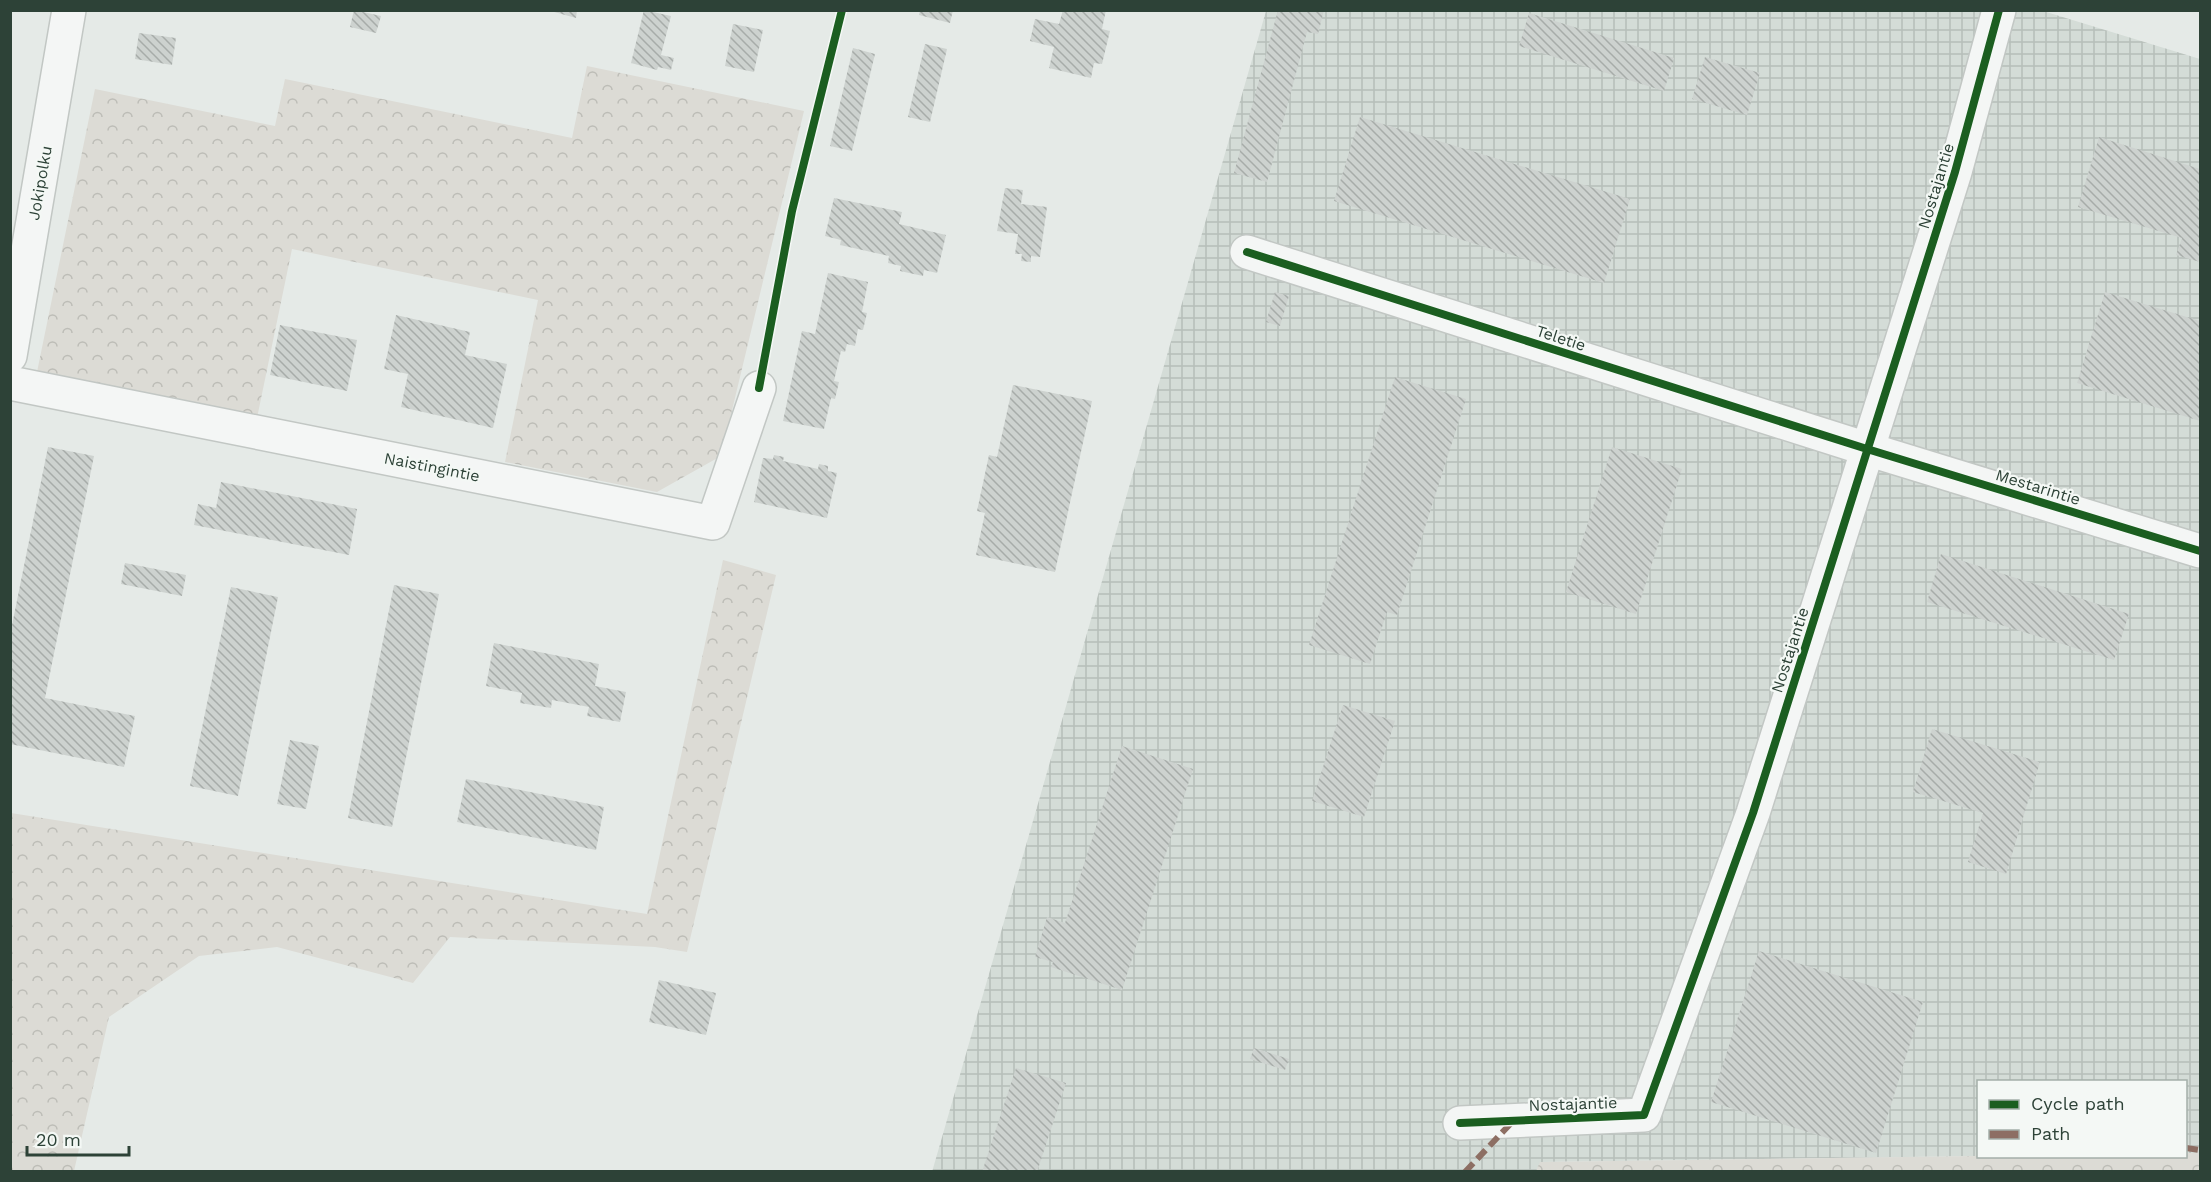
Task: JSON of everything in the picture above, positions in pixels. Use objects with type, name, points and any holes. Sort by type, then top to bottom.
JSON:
[{"type":"street","name":"Jokipolku","points":[[10,356],[69,10]]},
{"type":"street","name":"Nostajantie","points":[[1460,1123],[1644,1115],[1753,813],[1955,172],[1999,10]]},
{"type":"street","name":"Teletie","points":[[1247,252],[1868,449]]},
{"type":"street","name":"Naistingintie","points":[[10,383],[713,523],[759,388]]},
{"type":"street","name":"Mestarintie","points":[[1868,449],[2200,550]]},
{"type":"shaded area","points":[[1266,11],[2043,11],[2200,59],[2200,1153],[2187,1153],[2187,1080],[1977,1080],[1977,1156],[1541,1162],[1536,1172],[932,1172]]},
{"type":"green space","points":[[587,66],[804,111],[721,456],[657,492],[505,462],[538,300],[292,249],[257,418],[37,372],[95,89],[275,126],[285,79],[572,138]]},
{"type":"green space","points":[[723,560],[776,575],[687,952],[655,947],[450,937],[413,983],[277,947],[199,956],[109,1017],[74,1171],[11,1171],[11,813],[647,914]]},
{"type":"green space","points":[[2187,1153],[2200,1153],[2200,1171],[1536,1171],[1540,1162],[1977,1156],[1977,1158],[2187,1158]]},
{"type":"building","points":[[354,10],[381,16],[376,33],[350,27]]},
{"type":"building","points":[[547,10],[577,10],[576,18]]},
{"type":"building","points":[[644,10],[671,16],[661,55],[674,58],[671,70],[658,67],[657,70],[631,63]]},
{"type":"building","points":[[920,10],[953,10],[950,23],[919,15]]},
{"type":"building","points":[[1063,10],[1106,10],[1102,29],[1110,31],[1102,64],[1094,63],[1091,78],[1049,68],[1054,47],[1030,41],[1035,19],[1059,24]]},
{"type":"building","points":[[1278,10],[1324,10],[1318,34],[1307,32],[1267,182],[1234,173]]},
{"type":"building","points":[[1529,13],[1674,58],[1664,91],[1519,46]]},
{"type":"building","points":[[733,24],[763,30],[754,72],[725,66]]},
{"type":"building","points":[[139,33],[176,38],[172,65],[135,59]]},
{"type":"building","points":[[925,44],[947,49],[930,122],[908,117]]},
{"type":"building","points":[[853,48],[875,54],[852,151],[830,146]]},
{"type":"building","points":[[1705,57],[1760,73],[1747,115],[1692,99]]},
{"type":"building","points":[[1360,117],[1630,199],[1604,283],[1334,201]]},
{"type":"building","points":[[2099,137],[2200,169],[2200,262],[2176,255],[2182,238],[2078,207]]},
{"type":"building","points":[[1005,188],[1023,190],[1021,204],[1047,207],[1040,257],[1031,256],[1031,262],[1021,261],[1022,254],[1015,254],[1018,234],[997,231]]},
{"type":"building","points":[[834,198],[902,212],[899,224],[946,235],[937,273],[924,270],[923,276],[900,271],[901,266],[888,263],[889,256],[840,245],[841,240],[825,236]]},
{"type":"building","points":[[828,273],[868,282],[862,312],[867,313],[863,330],[858,329],[855,346],[847,344],[845,352],[841,351],[834,381],[839,382],[835,399],[831,398],[824,429],[783,421],[802,331],[815,334]]},
{"type":"building","points":[[1275,292],[1289,296],[1280,326],[1266,322]]},
{"type":"building","points":[[2105,292],[2200,321],[2200,421],[2077,383]]},
{"type":"building","points":[[396,315],[470,332],[465,355],[507,364],[493,428],[401,407],[408,374],[384,369]]},
{"type":"building","points":[[280,325],[357,340],[347,391],[270,375]]},
{"type":"building","points":[[1395,377],[1466,399],[1397,615],[1387,612],[1370,664],[1309,645]]},
{"type":"building","points":[[1013,385],[1092,401],[1055,572],[976,555],[985,513],[977,511],[989,455],[997,457]]},
{"type":"building","points":[[48,447],[94,456],[45,698],[135,716],[124,767],[10,744],[10,635]]},
{"type":"building","points":[[1612,447],[1682,469],[1636,614],[1566,592]]},
{"type":"building","points":[[774,455],[784,457],[783,461],[818,469],[819,464],[828,466],[828,471],[837,473],[827,518],[754,502],[763,458],[773,459]]},
{"type":"building","points":[[221,482],[357,509],[349,555],[194,525],[198,504],[216,508]]},
{"type":"building","points":[[1941,554],[2129,614],[2114,660],[1927,602]]},
{"type":"building","points":[[125,563],[186,575],[182,596],[121,584]]},
{"type":"building","points":[[394,585],[439,594],[392,827],[348,818]]},
{"type":"building","points":[[231,587],[278,597],[238,796],[190,786]]},
{"type":"building","points":[[494,643],[599,664],[595,686],[626,692],[620,722],[587,716],[589,707],[552,700],[551,708],[520,703],[522,693],[486,686]]},
{"type":"building","points":[[1343,705],[1395,721],[1364,817],[1312,801]]},
{"type":"building","points":[[1932,729],[2040,762],[2006,874],[1968,862],[1983,813],[1913,792]]},
{"type":"building","points":[[290,740],[319,746],[306,809],[277,804]]},
{"type":"building","points":[[1122,746],[1193,769],[1122,990],[1051,967],[1053,962],[1035,957],[1047,917],[1065,923]]},
{"type":"building","points":[[466,779],[604,807],[596,850],[457,822]]},
{"type":"building","points":[[1759,951],[1923,1002],[1876,1153],[1711,1102]]},
{"type":"building","points":[[659,980],[716,993],[706,1035],[649,1022]]},
{"type":"building","points":[[1254,1048],[1289,1059],[1285,1070],[1250,1059]]},
{"type":"building","points":[[1016,1068],[1066,1083],[1037,1172],[982,1172]]},
{"type":"marked path","points":[[1465,1172],[1513,1121]]},
{"type":"marked path","points":[[2187,1148],[2200,1150]]},
{"type":"cycle path","points":[[759,388],[792,211],[842,10]]},
{"type":"cycle path","points":[[1460,1123],[1644,1115],[1753,813],[1955,172],[1999,10]]},
{"type":"cycle path","points":[[1247,252],[1867,449],[2200,551]]}]
